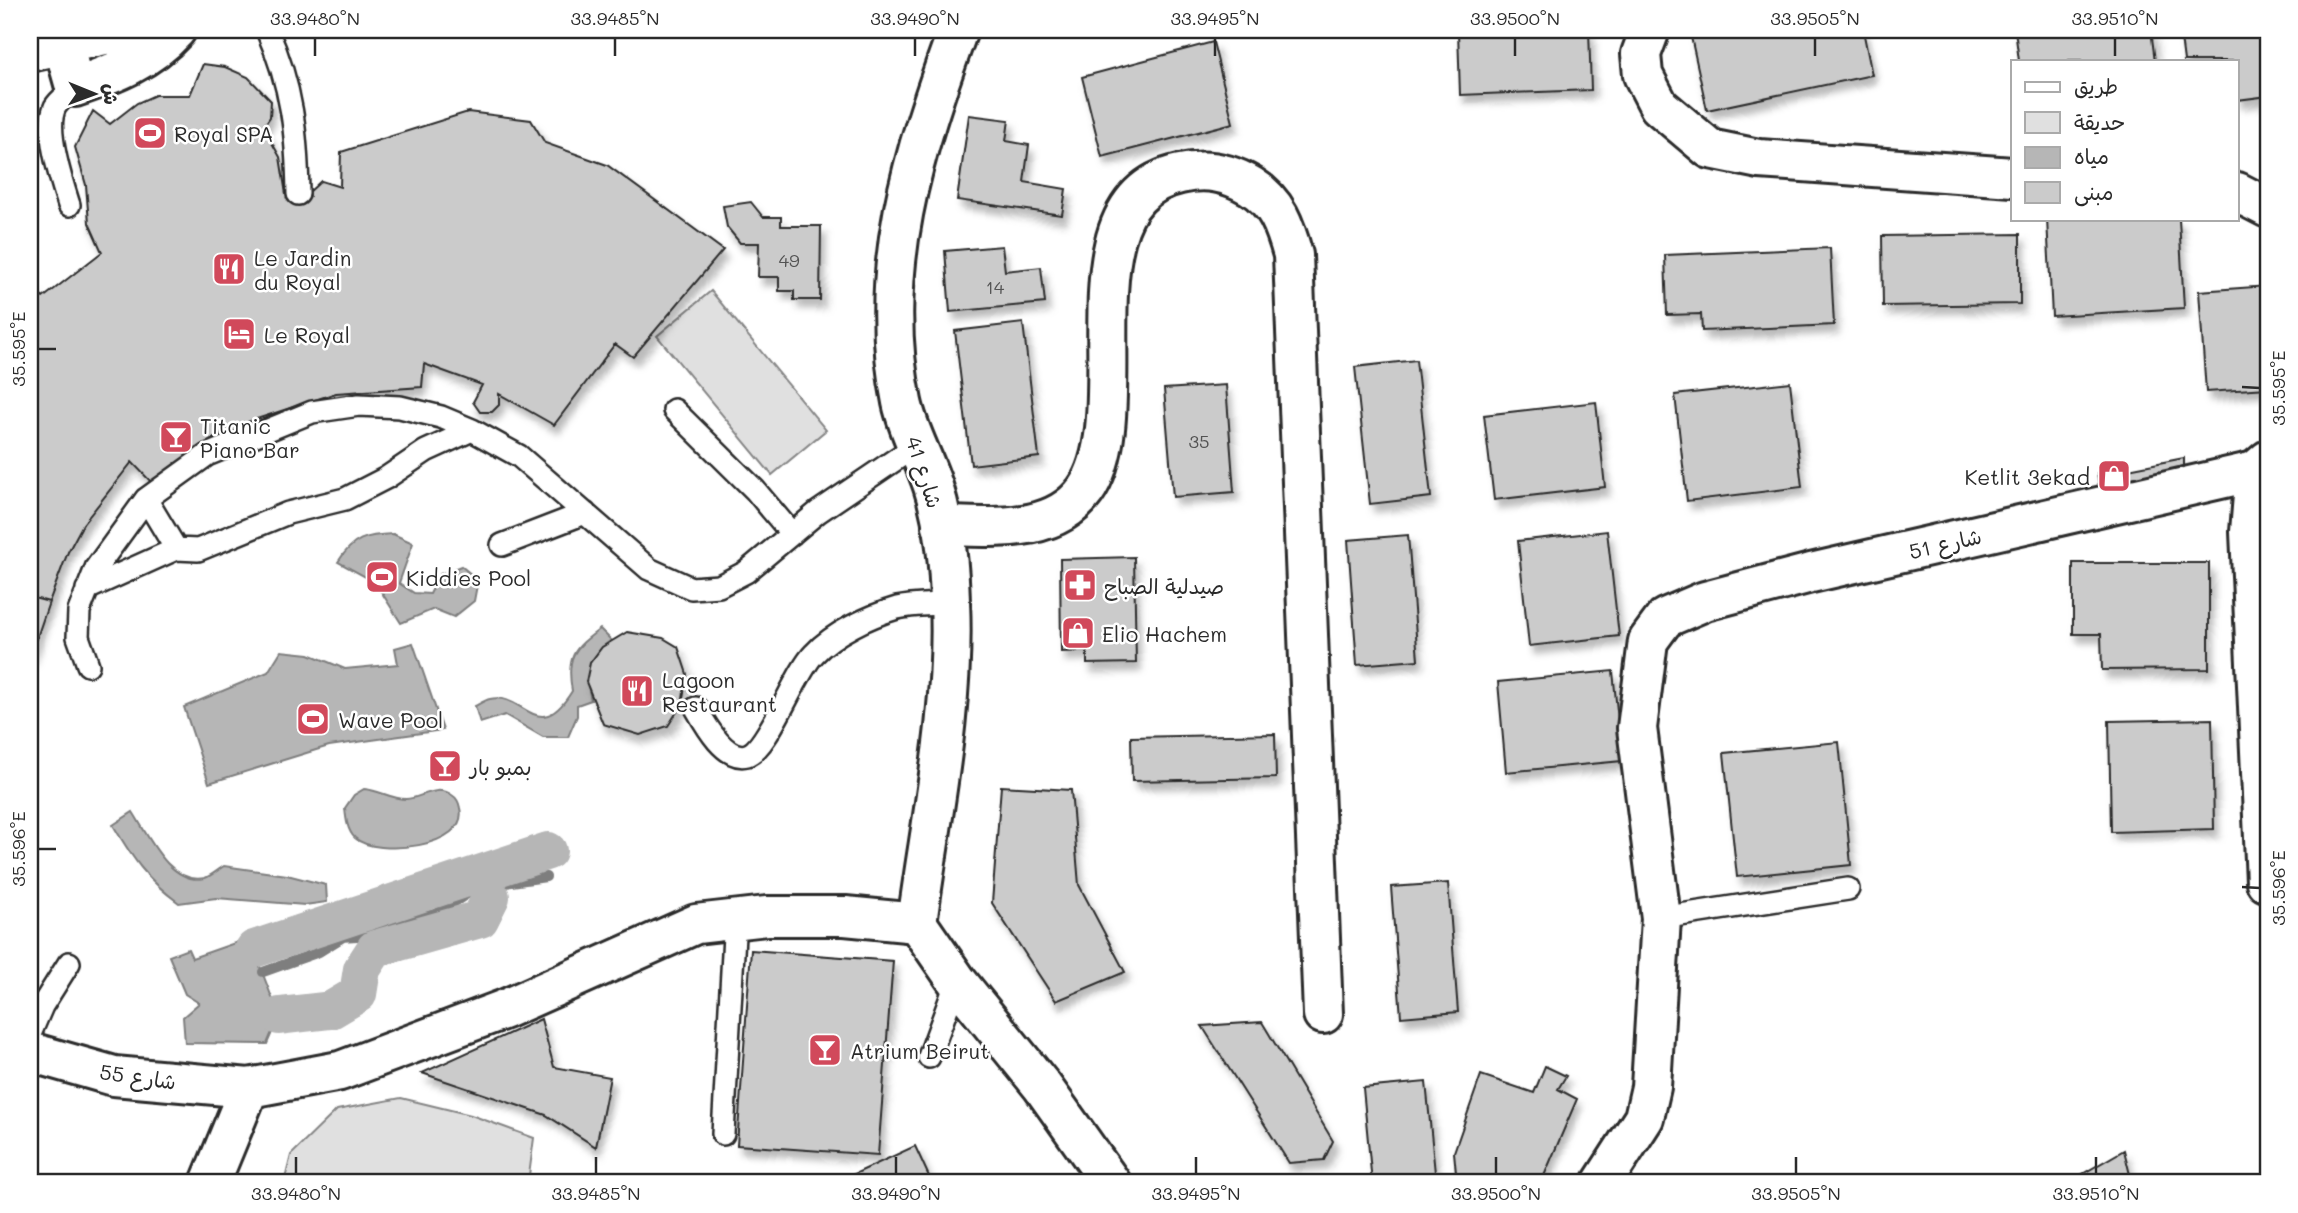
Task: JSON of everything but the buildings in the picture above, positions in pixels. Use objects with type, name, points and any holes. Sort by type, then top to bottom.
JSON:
[{"type":"street","points":[[127,30],[46,43],[75,87],[142,60],[162,46],[176,30]]},
{"type":"street","name":"شارع 41","points":[[917,923],[941,752],[951,603],[942,526],[933,487],[903,405],[895,364],[893,272],[911,169],[958,30]]},
{"type":"street","points":[[1650,30],[1641,54],[1643,75],[1659,106],[1710,149],[1759,159],[1947,175],[2011,177]]},
{"type":"street","points":[[942,526],[1023,527],[1056,516],[1084,493],[1101,461],[1105,426],[1111,258],[1119,225],[1138,196],[1167,177],[1200,170],[1234,176],[1264,194],[1284,222],[1293,255],[1323,1014]]},
{"type":"street","points":[[2262,466],[2250,532],[2266,882]]},
{"type":"street","name":"شارع 51","points":[[1602,1183],[1644,1118],[1651,1087],[1661,918],[1637,728],[1648,641],[1665,618],[1705,601],[1811,573],[2262,466]]},
{"type":"street","name":"شارع 55","points":[[30,1052],[114,1076],[249,1088],[340,1071],[505,1009],[696,924],[735,918],[845,916],[917,923]]},
{"type":"street","points":[[917,923],[957,981],[1042,1086],[1111,1183]]},
{"type":"street","points":[[210,1183],[249,1088]]},
{"type":"lane","points":[[267,30],[277,53],[297,132],[298,194]]},
{"type":"lane","points":[[69,205],[54,158],[53,120],[55,107],[75,87]]},
{"type":"lane","points":[[89,665],[78,636],[79,611],[96,568],[146,499],[207,455],[312,412],[359,405],[400,407],[441,417],[472,430],[519,456],[649,569],[691,588],[719,586],[747,572],[830,504],[917,445]]},
{"type":"lane","points":[[674,410],[754,490],[792,534]]},
{"type":"lane","points":[[87,589],[176,549],[198,550],[288,513],[345,499],[386,478],[426,451],[472,430]]},
{"type":"lane","points":[[146,499],[176,549]]},
{"type":"lane","points":[[502,545],[585,513]]},
{"type":"lane","points":[[695,708],[709,731],[734,754],[744,756],[754,752],[770,731],[785,697],[812,655],[832,638],[898,608],[951,603]]},
{"type":"lane","points":[[1661,918],[1848,889]]},
{"type":"lane","points":[[723,1134],[735,918]]},
{"type":"lane","points":[[30,1034],[42,1006],[69,963]]},
{"type":"lane","points":[[929,1057],[957,981]]},
{"type":"green space","points":[[711,291],[826,430],[772,475],[657,336]]},
{"type":"green space","points":[[401,1098],[471,1115],[534,1138],[528,1183],[284,1183],[291,1155],[337,1110]]},
{"type":"water","name":"Kiddies Pool","points":[[393,534],[413,543],[399,583],[414,593],[430,594],[440,574],[461,566],[478,580],[474,601],[454,617],[434,609],[401,623],[375,582],[338,562],[349,548],[361,539]]},
{"type":"water","points":[[600,629],[611,640],[598,652],[590,666],[588,682],[591,700],[577,705],[577,716],[568,737],[543,737],[505,715],[480,723],[475,706],[490,699],[502,699],[540,716],[550,714],[560,707],[572,691],[570,670],[574,655],[583,642]]},
{"type":"water","name":"Wave Pool","points":[[413,643],[443,730],[329,746],[209,783],[184,707],[268,672],[281,651],[309,654],[345,669],[398,664],[395,648]]},
{"type":"water","points":[[364,789],[406,799],[435,791],[446,792],[458,802],[459,822],[451,832],[419,845],[381,847],[366,844],[355,838],[350,831],[345,808],[354,795]]},
{"type":"water","points":[[133,812],[162,857],[181,874],[192,878],[205,878],[224,866],[287,875],[326,885],[327,902],[305,905],[216,898],[179,903],[141,868],[113,825]]},
{"type":"water","points":[[249,938],[279,1016],[267,1044],[185,1043],[183,1017],[199,1003],[185,994],[169,956],[188,949],[192,958]]},
{"type":"waterway","points":[[254,949],[548,851]]},
{"type":"waterway","points":[[512,877],[542,864]]},
{"type":"waterway","points":[[263,972],[319,952],[364,924],[387,917],[414,918],[436,914],[478,887],[546,877]]},
{"type":"waterway","points":[[259,960],[314,939],[368,934],[435,900],[462,895]]},
{"type":"waterway","points":[[279,1016],[331,1010],[358,994],[362,969],[375,949],[480,919],[491,897]]},
{"type":"place","name":"Royal SPA","points":[[150,133]]},
{"type":"place","name":"Le Jardin du Royal","points":[[229,269]]},
{"type":"place","name":"Le Royal","points":[[239,334]]},
{"type":"place","name":"Titanic Piano Bar","points":[[176,437]]},
{"type":"place","name":"Ketlit 3ekad","points":[[2114,476]]},
{"type":"place","name":"Kiddies Pool","points":[[382,577]]},
{"type":"place","name":"صيدلية الصباح","points":[[1080,585]]},
{"type":"place","name":"Elio Hachem","points":[[1078,633]]},
{"type":"place","name":"Lagoon Restaurant","points":[[637,691]]},
{"type":"place","name":"Wave Pool","points":[[313,719]]},
{"type":"place","name":"بمبو بار","points":[[445,766]]},
{"type":"place","name":"Atrium Beirut","points":[[825,1050]]}]
